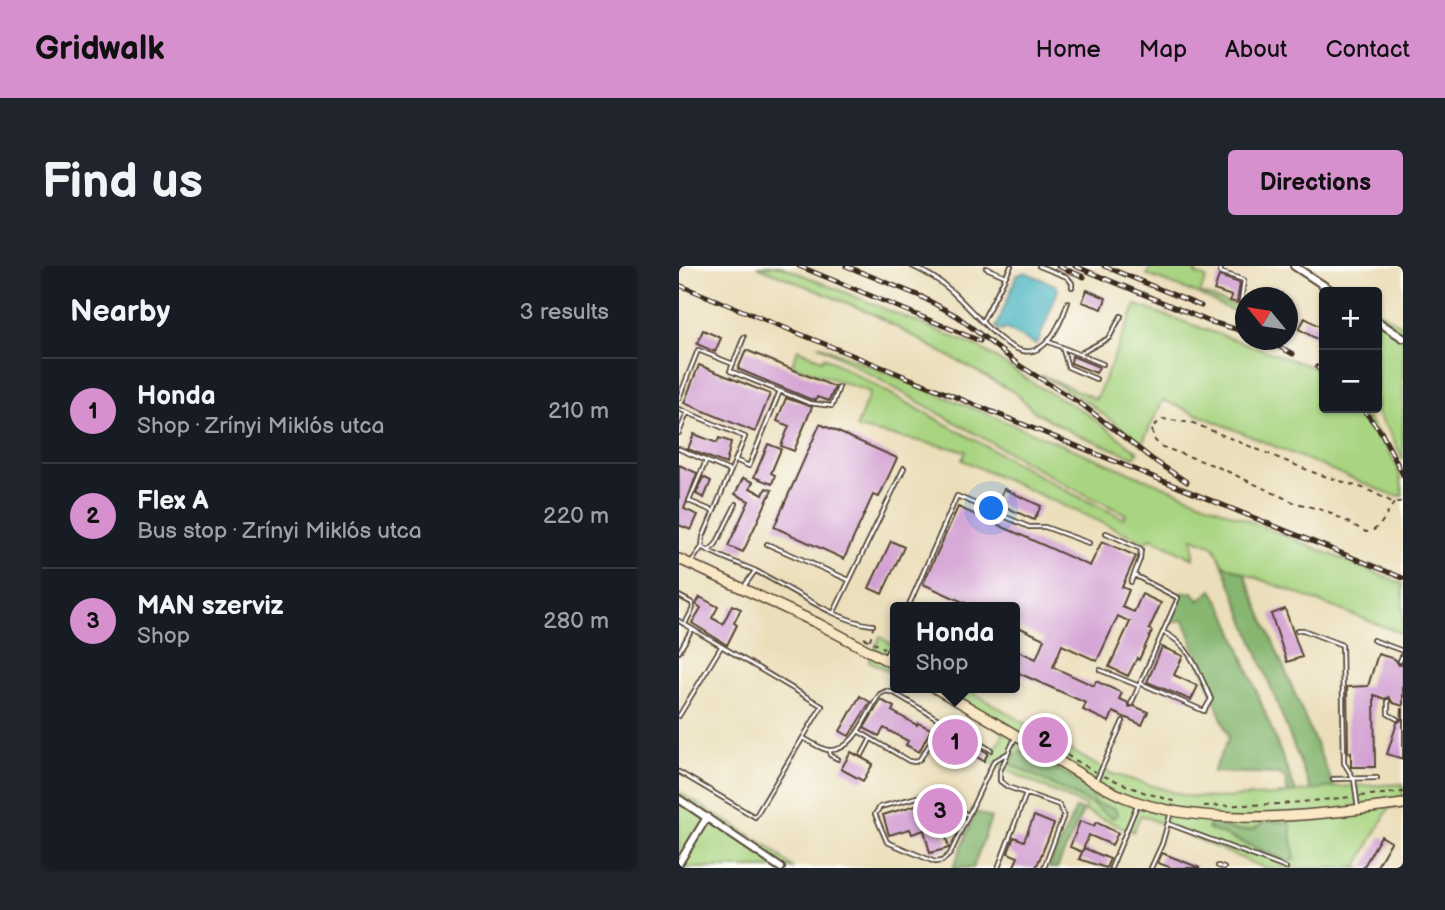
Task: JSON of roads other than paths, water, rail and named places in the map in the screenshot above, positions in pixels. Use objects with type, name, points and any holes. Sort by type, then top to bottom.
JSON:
[{"type":"main road","points":[[679,559],[890,662]]},
{"type":"main road","points":[[944,693],[1138,802],[1172,811],[1242,816],[1403,804]]},
{"type":"street","points":[[1294,266],[1326,287]]},
{"type":"street","points":[[1382,324],[1403,338]]},
{"type":"street","points":[[679,799],[781,868]]},
{"type":"street","points":[[679,863],[707,817]]},
{"type":"lane","points":[[912,266],[952,291],[997,337],[1021,351],[1036,351],[1049,342],[1061,321],[1067,302]]},
{"type":"lane","points":[[923,271],[926,266]]},
{"type":"lane","points":[[982,322],[1011,266]]},
{"type":"lane","points":[[1039,266],[1067,277],[1072,287]]},
{"type":"lane","points":[[1222,266],[1220,272],[1244,280],[1243,287]]},
{"type":"lane","points":[[986,268],[1005,276]]},
{"type":"lane","points":[[1079,354],[1109,338],[1121,316]]},
{"type":"lane","points":[[744,337],[730,371],[809,403],[832,406],[839,387]]},
{"type":"lane","points":[[1049,342],[1103,364]]},
{"type":"lane","points":[[1062,347],[1068,367],[1096,379]]},
{"type":"lane","points":[[679,398],[698,350],[733,363]]},
{"type":"lane","points":[[735,460],[749,466],[781,391]]},
{"type":"lane","points":[[679,410],[745,437],[713,511],[702,547],[690,564]]},
{"type":"lane","points":[[679,433],[687,413]]},
{"type":"lane","points":[[679,449],[730,471]]},
{"type":"lane","points":[[706,461],[689,501],[713,511]]},
{"type":"lane","points":[[834,612],[904,468]]},
{"type":"lane","points":[[910,602],[957,496],[1029,527],[1045,527],[1089,543]]},
{"type":"lane","points":[[709,551],[716,544],[736,504]]},
{"type":"lane","points":[[1106,533],[1141,549],[1131,582]]},
{"type":"lane","points":[[767,544],[849,580]]},
{"type":"lane","points":[[702,547],[834,612],[863,624],[873,625]]},
{"type":"lane","points":[[743,588],[755,571]]},
{"type":"lane","points":[[1131,704],[1178,598],[1134,575]]},
{"type":"lane","points":[[679,596],[692,603],[693,608],[685,624]]},
{"type":"lane","points":[[679,621],[821,706],[755,817],[679,772]]},
{"type":"lane","points":[[679,652],[692,629]]},
{"type":"lane","points":[[1297,630],[1342,645],[1344,763],[1354,779],[1358,809]]},
{"type":"lane","points":[[1100,670],[1204,711],[1211,699],[1190,654],[1174,637],[1163,632]]},
{"type":"lane","points":[[1373,640],[1403,652],[1401,661]]},
{"type":"lane","points":[[679,716],[722,646]]},
{"type":"lane","points":[[885,659],[890,647]]},
{"type":"lane","points":[[803,738],[830,750],[849,742],[880,694],[890,692]]},
{"type":"lane","points":[[894,693],[992,750]]},
{"type":"lane","points":[[1388,701],[1388,714],[1397,719]]},
{"type":"lane","points":[[1097,778],[1123,721]]},
{"type":"lane","points":[[857,731],[915,762],[921,759],[944,722]]},
{"type":"lane","points":[[1016,735],[999,773],[1000,781],[1008,787],[1059,805],[1064,815],[1044,868]]},
{"type":"lane","points":[[862,755],[871,739]]},
{"type":"lane","points":[[830,750],[830,755],[838,759]]},
{"type":"lane","points":[[968,814],[929,794],[880,807],[875,814],[887,842],[939,863],[950,854],[994,761],[1008,753]]},
{"type":"lane","points":[[1333,779],[1377,778]]},
{"type":"lane","points":[[998,868],[1026,794]]},
{"type":"lane","points":[[1111,868],[1138,802]]},
{"type":"lane","points":[[1151,868],[1172,811]]},
{"type":"lane","points":[[1169,824],[1286,868]]},
{"type":"lane","points":[[1261,868],[1264,861]]},
{"type":"lane","points":[[1218,866],[1224,868]]},
{"type":"water","points":[[1025,272],[1055,285],[1058,290],[1035,344],[1004,328],[1003,331],[996,328],[1017,275]]},
{"type":"railway","points":[[799,266],[980,341]]},
{"type":"railway","points":[[846,266],[920,296],[957,316],[1019,365],[1084,406],[1152,459],[1187,482]]},
{"type":"railway","points":[[1058,266],[1084,277]]},
{"type":"railway","points":[[1075,266],[1208,321],[1235,329]]},
{"type":"railway","points":[[1104,266],[1201,306]]},
{"type":"railway","points":[[679,285],[1403,578]]},
{"type":"railway","points":[[1286,350],[1293,354]]},
{"type":"railway","points":[[1366,413],[1381,432],[1403,475]]},
{"type":"place","name":"Flex A","points":[[1045,740]]},
{"type":"place","name":"Honda","points":[[955,742]]},
{"type":"place","name":"MAN szerviz","points":[[940,811]]}]
